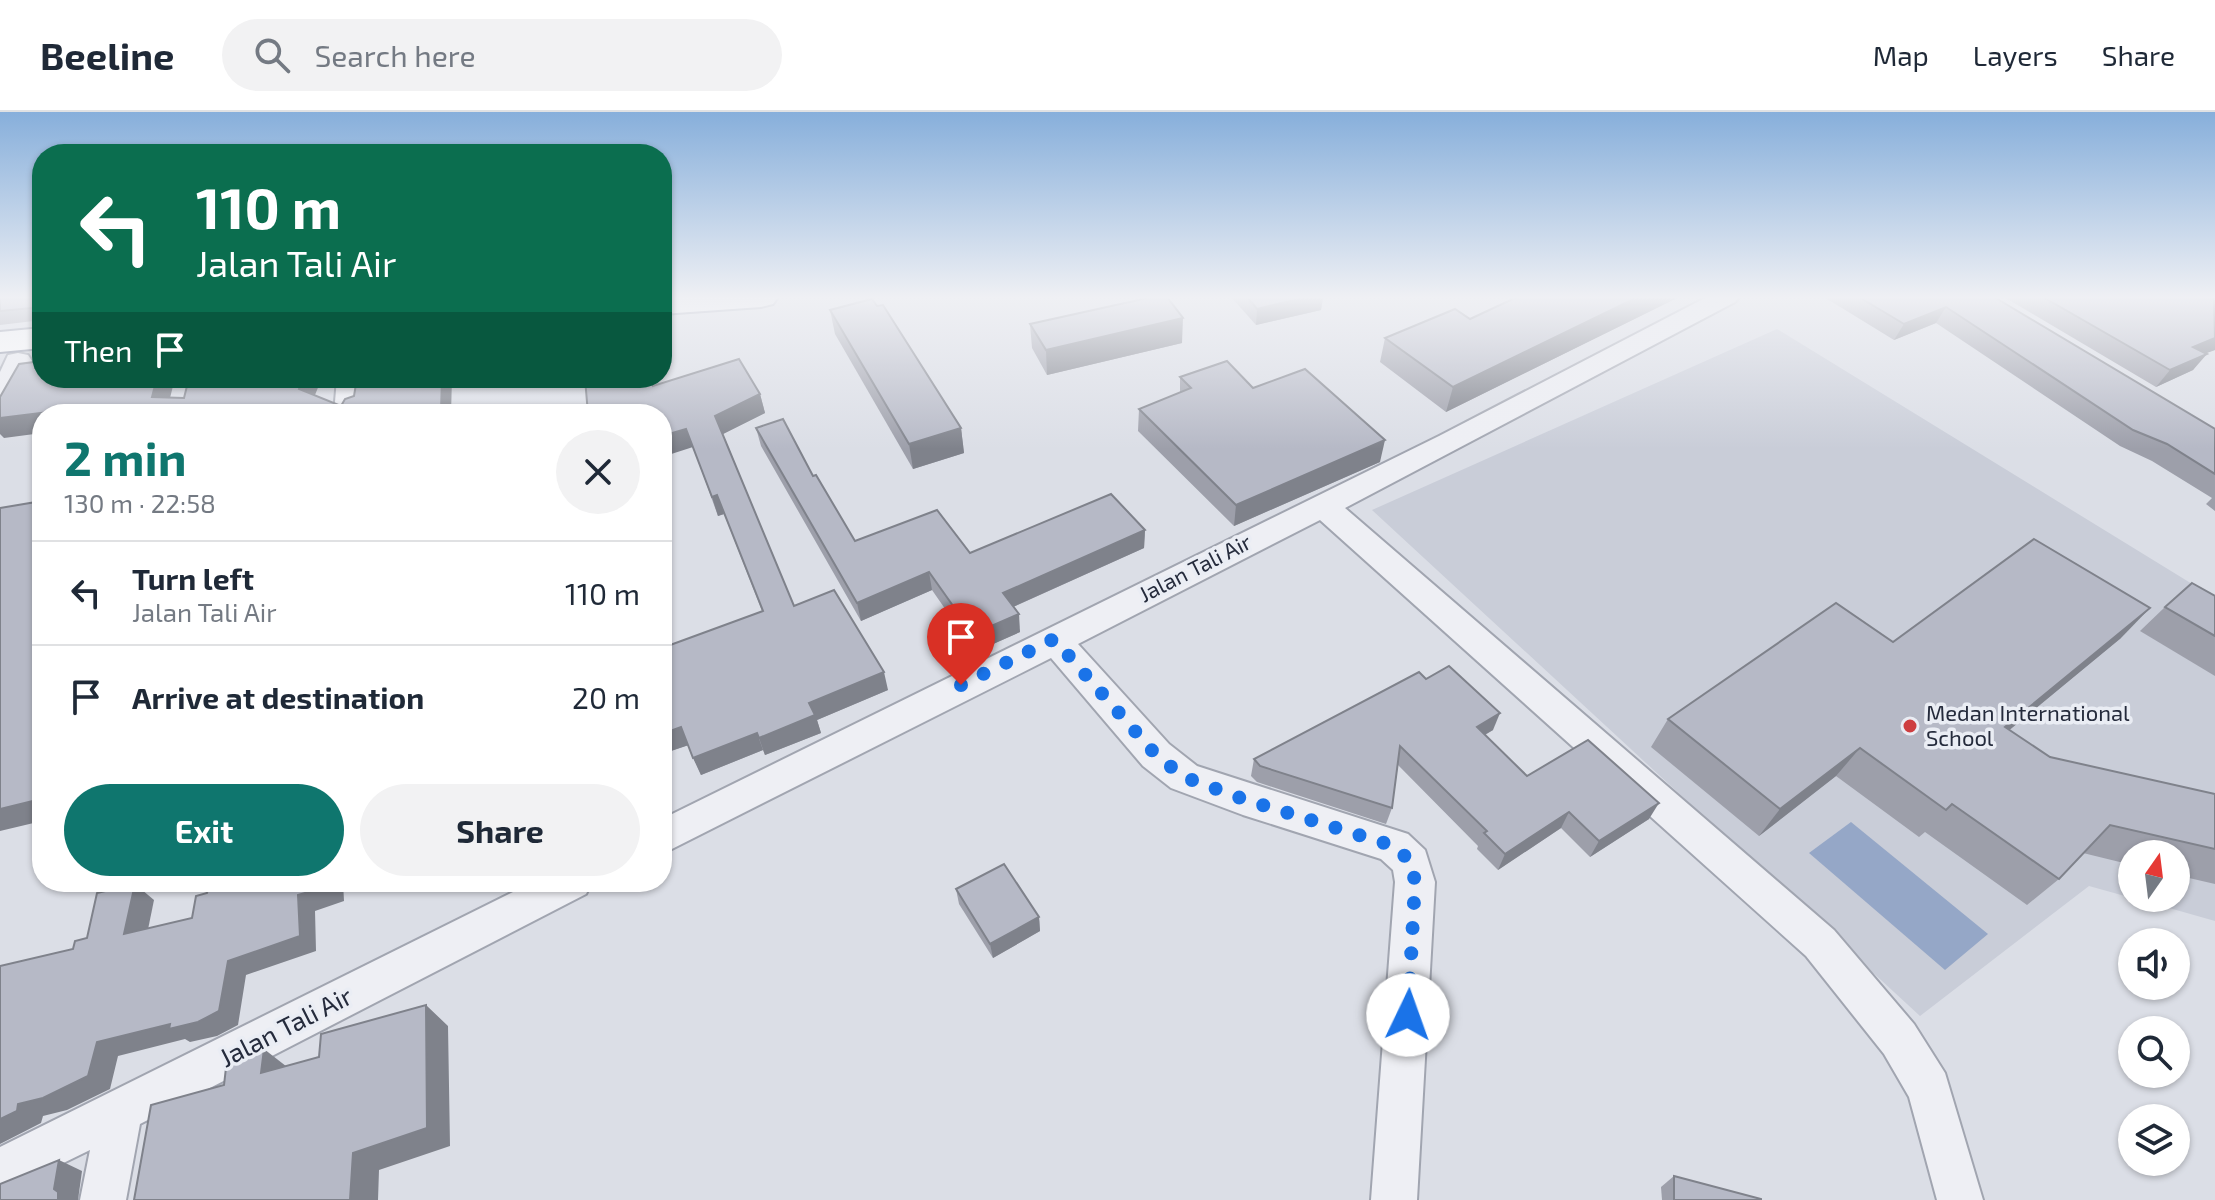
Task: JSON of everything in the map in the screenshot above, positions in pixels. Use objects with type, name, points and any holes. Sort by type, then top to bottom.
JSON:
[{"type":"street","name":"Jalan Tali Air","points":[[672,832],[1449,443],[1630,348]]},
{"type":"street","points":[[0,405],[20,352]]},
{"type":"street","points":[[1322,505],[1820,943],[1899,1039],[1929,1089],[1960,1200]]},
{"type":"street","points":[[1054,639],[1156,755],[1184,777],[1243,799],[1394,846],[1411,862],[1415,882],[1394,1200]]},
{"type":"street","name":"Jalan Tali Air","points":[[0,1171],[552,892]]},
{"type":"street","points":[[103,1200],[120,1111]]},
{"type":"shaded area","name":"Medan International School","points":[[1735,348],[1808,348],[2215,598],[2215,921],[2183,912],[2190,912],[2190,840],[2118,840],[2118,894],[2089,886],[1920,1016],[1372,510]]},
{"type":"water","points":[[1851,822],[1988,934],[1945,970],[1809,853]]},
{"type":"building","points":[[852,348],[910,348],[961,428],[909,444]]},
{"type":"building","points":[[1399,348],[1534,348],[1453,387]]},
{"type":"building","points":[[2008,348],[2079,348],[2215,429],[2215,474],[2167,444],[2133,430]]},
{"type":"building","points":[[2131,348],[2195,348],[2207,354],[2170,370]]},
{"type":"building","points":[[739,359],[760,394],[715,416],[794,606],[834,590],[884,672],[809,703],[815,715],[759,738],[757,733],[693,758],[681,727],[672,730],[672,644],[763,611],[717,495],[712,497],[686,429],[672,433],[672,404],[587,404],[586,388],[672,388],[672,380]]},
{"type":"building","points":[[1227,361],[1253,388],[1305,369],[1385,440],[1236,505],[1139,409],[1191,388],[1180,377]]},
{"type":"building","points":[[32,362],[32,388],[154,388],[152,397],[184,398],[186,388],[299,388],[336,404],[32,404],[32,414],[0,418],[0,397],[19,364]]},
{"type":"building","points":[[355,388],[442,388],[441,404],[342,404],[345,399],[354,396]]},
{"type":"building","points":[[783,419],[813,476],[816,475],[855,541],[937,510],[970,553],[1111,494],[1145,530],[1003,593],[1019,614],[973,634],[929,572],[857,603],[756,428]]},
{"type":"building","points":[[32,503],[32,801],[0,809],[0,508]]},
{"type":"building","points":[[2034,539],[2150,608],[2005,727],[2050,757],[2215,794],[2215,849],[2190,843],[2190,840],[2176,840],[2110,825],[2059,879],[1952,804],[1946,810],[1860,748],[1780,809],[1668,719],[1836,603],[1893,642]]},
{"type":"building","points":[[2192,583],[2215,596],[2215,636],[2165,607]]},
{"type":"building","points":[[1449,666],[1500,713],[1477,727],[1527,776],[1588,740],[1659,803],[1599,841],[1569,812],[1505,854],[1484,833],[1487,831],[1400,746],[1392,808],[1260,766],[1254,759],[1419,672],[1426,679]]},
{"type":"building","points":[[1004,864],[1039,917],[990,944],[956,889]]},
{"type":"building","points":[[133,892],[124,934],[192,918],[196,896],[207,893],[308,892],[298,895],[300,936],[228,961],[219,1011],[198,1022],[169,1029],[170,1024],[97,1042],[88,1076],[43,1098],[18,1104],[17,1111],[0,1119],[0,966],[73,949],[75,941],[87,938],[97,893]]},
{"type":"building","points":[[426,1005],[427,1128],[353,1153],[350,1200],[134,1200],[151,1105],[224,1085],[227,1059],[264,1049],[261,1073],[319,1057],[321,1034]]},
{"type":"building","points":[[59,1160],[54,1189],[58,1192],[58,1200],[0,1200],[0,1184]]},
{"type":"building","points":[[1674,1176],[1761,1199],[1761,1200],[1674,1200]]},
{"type":"place","name":"Medan International School","points":[[1910,726]]},
{"type":"route","points":[[961,685],[1054,639],[1156,755],[1184,777],[1243,799],[1394,846],[1411,862],[1415,882],[1408,1015]]}]
